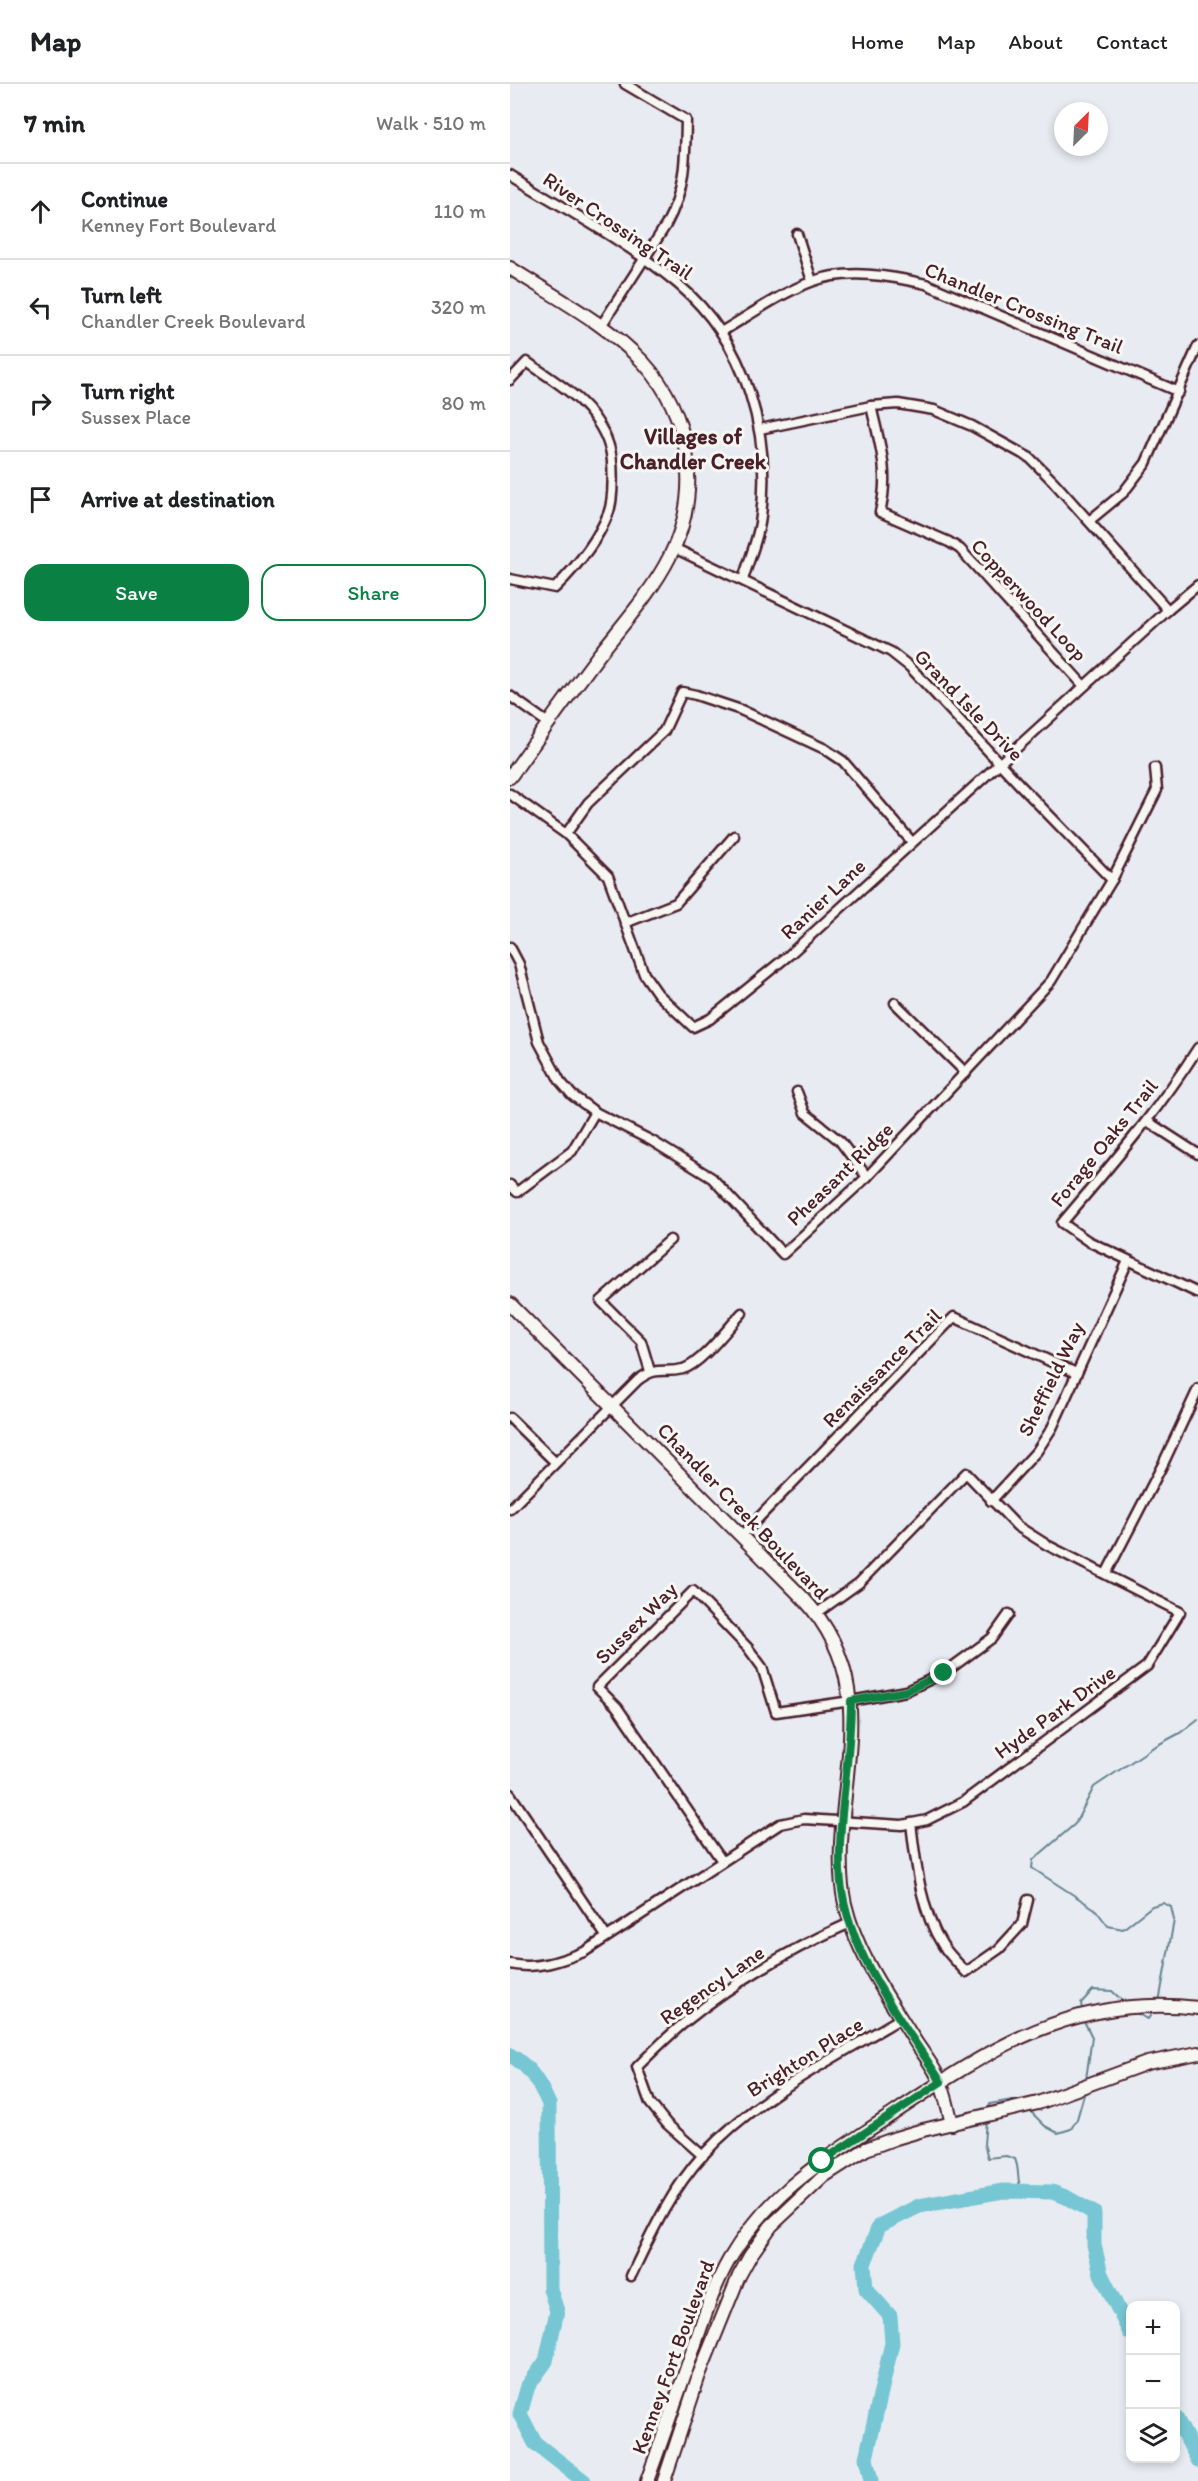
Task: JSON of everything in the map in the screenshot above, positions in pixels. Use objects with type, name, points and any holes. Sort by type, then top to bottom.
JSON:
[{"type":"street","points":[[601,327],[675,208],[685,175],[686,120],[626,84]]},
{"type":"street","name":"River Crossing Trail","points":[[510,175],[643,259],[678,285],[721,332],[749,390],[760,429],[764,463],[760,526],[743,580]]},
{"type":"street","points":[[797,234],[812,281]]},
{"type":"street","points":[[510,268],[601,327],[645,364],[670,400],[679,422],[688,465],[688,487],[682,523],[674,548],[647,592],[510,777]]},
{"type":"street","name":"Chandler Crossing Trail","points":[[721,332],[812,281],[852,275],[885,275],[926,284],[1179,392]]},
{"type":"street","points":[[1089,521],[1134,481],[1146,463],[1198,346]]},
{"type":"street","points":[[510,380],[527,362],[579,400],[598,423],[610,447],[612,489],[609,512],[596,538],[575,568],[555,588],[510,579]]},
{"type":"street","points":[[760,429],[871,406],[898,404],[934,410],[1007,443],[1030,458],[1168,610]]},
{"type":"street","name":"Copperwood Loop","points":[[871,406],[884,470],[885,490],[880,512],[960,549],[1084,686]]},
{"type":"street","name":"Grand Isle Drive","points":[[674,548],[891,652],[910,667],[1112,880]]},
{"type":"street","name":"Ranier Lane","points":[[510,794],[567,834],[608,876],[644,974],[658,994],[693,1027],[710,1019],[789,955],[1198,585]]},
{"type":"street","points":[[567,834],[588,803],[664,731],[682,692],[696,694],[741,710],[825,749],[843,761],[912,842]]},
{"type":"street","points":[[510,696],[548,723]]},
{"type":"street","name":"Pheasant Ridge","points":[[510,947],[519,964],[539,1042],[560,1080],[572,1095],[595,1112],[652,1141],[712,1178],[783,1254],[867,1177],[1051,981],[1112,880],[1157,790],[1155,768]]},
{"type":"street","points":[[625,923],[676,903],[734,836]]},
{"type":"street","points":[[895,1003],[966,1073]]},
{"type":"street","name":"Forage Oaks Trail","points":[[1198,1048],[1147,1121],[1062,1223],[1128,1261],[1198,1293]]},
{"type":"street","points":[[797,1092],[805,1113],[840,1141],[867,1177]]},
{"type":"street","points":[[510,1185],[516,1192],[572,1151],[595,1112]]},
{"type":"street","points":[[1147,1121],[1198,1155]]},
{"type":"street","points":[[650,1371],[641,1341],[602,1301],[670,1240]]},
{"type":"street","name":"Sheffield Way","points":[[991,1501],[1044,1442],[1128,1261]]},
{"type":"street","name":"Chandler Creek Boulevard","points":[[510,1304],[817,1613],[838,1652],[851,1701],[851,1737],[843,1821],[842,1886],[850,1923],[870,1969],[941,2082],[957,2123]]},
{"type":"street","points":[[510,1509],[638,1380],[650,1371],[685,1368],[697,1360],[742,1313]]},
{"type":"street","name":"Renaissance Trail","points":[[741,1536],[954,1317],[1076,1373]]},
{"type":"street","points":[[1106,1574],[1163,1464],[1198,1389]]},
{"type":"street","points":[[510,1418],[555,1462]]},
{"type":"street","name":"Hyde Park Drive","points":[[510,1964],[537,1965],[558,1962],[584,1952],[780,1824],[804,1819],[871,1824],[911,1823],[927,1820],[963,1802],[1147,1666],[1180,1612],[1047,1545],[1017,1526],[966,1473],[860,1583],[817,1613]]},
{"type":"street","name":"Sussex Way","points":[[722,1861],[617,1707],[597,1687],[693,1592],[748,1648],[762,1667],[776,1712],[851,1701]]},
{"type":"street","points":[[851,1701],[906,1691],[944,1673],[992,1638],[1009,1614]]},
{"type":"street","points":[[510,1794],[606,1936]]},
{"type":"street","points":[[911,1823],[917,1869],[927,1912],[942,1944],[966,1972],[999,1949],[1022,1924],[1028,1900]]},
{"type":"street","name":"Regency Lane","points":[[703,2156],[667,2124],[650,2103],[637,2067],[685,2022],[739,1985],[807,1942],[850,1923]]},
{"type":"street","name":"Kenney Fort Boulevard","points":[[648,2480],[715,2289],[747,2232],[768,2206],[796,2180],[941,2082],[1011,2041],[1058,2022],[1090,2013],[1116,2009],[1193,2008]]},
{"type":"street","name":"Brighton Place","points":[[631,2276],[657,2219],[703,2156],[760,2104],[901,2018]]},
{"type":"street","name":"Kenney Fort Boulevard","points":[[664,2481],[699,2375],[727,2303],[750,2256],[771,2226],[798,2198],[824,2176],[866,2149],[923,2130],[1038,2103],[1119,2071],[1176,2056],[1198,2053]]},
{"type":"waterway","points":[[1159,2002],[1174,1920],[1171,1907],[1163,1903],[1152,1906],[1123,1929],[1108,1926],[1095,1909],[1032,1868],[1033,1860],[1075,1824],[1094,1787],[1152,1748],[1180,1733],[1198,1719]]},
{"type":"waterway","points":[[1082,2010],[1081,2003],[1093,1990],[1112,1991],[1126,2004]]},
{"type":"waterway","points":[[1134,2012],[1148,2019],[1155,2009]]},
{"type":"waterway","points":[[1083,2019],[1092,2037],[1086,2079]]},
{"type":"waterway","points":[[510,2055],[534,2076],[549,2104],[550,2289],[557,2311],[546,2361],[528,2386],[520,2414],[535,2443],[584,2481]]},
{"type":"waterway","points":[[1030,2111],[1045,2126],[1058,2133],[1071,2129],[1077,2119],[1085,2091]]},
{"type":"waterway","points":[[988,2111],[990,2104],[1012,2100],[1018,2103]]},
{"type":"waterway","points":[[986,2120],[984,2144],[988,2158],[1006,2156],[1015,2159],[1022,2191]]},
{"type":"waterway","points":[[871,2481],[866,2458],[892,2343],[890,2316],[866,2289],[864,2264],[879,2226],[919,2206],[1003,2191],[1052,2192],[1066,2197],[1094,2213],[1094,2245],[1101,2274],[1126,2325]]},
{"type":"waterway","points":[[1180,2426],[1198,2460]]},
{"type":"district","name":"Villages of Chandler Creek","points":[[693,448]]},
{"type":"route","points":[[822,2161],[941,2082],[870,1969],[858,1945],[845,1904],[840,1869],[851,1737],[851,1701],[906,1691],[944,1673]]}]
